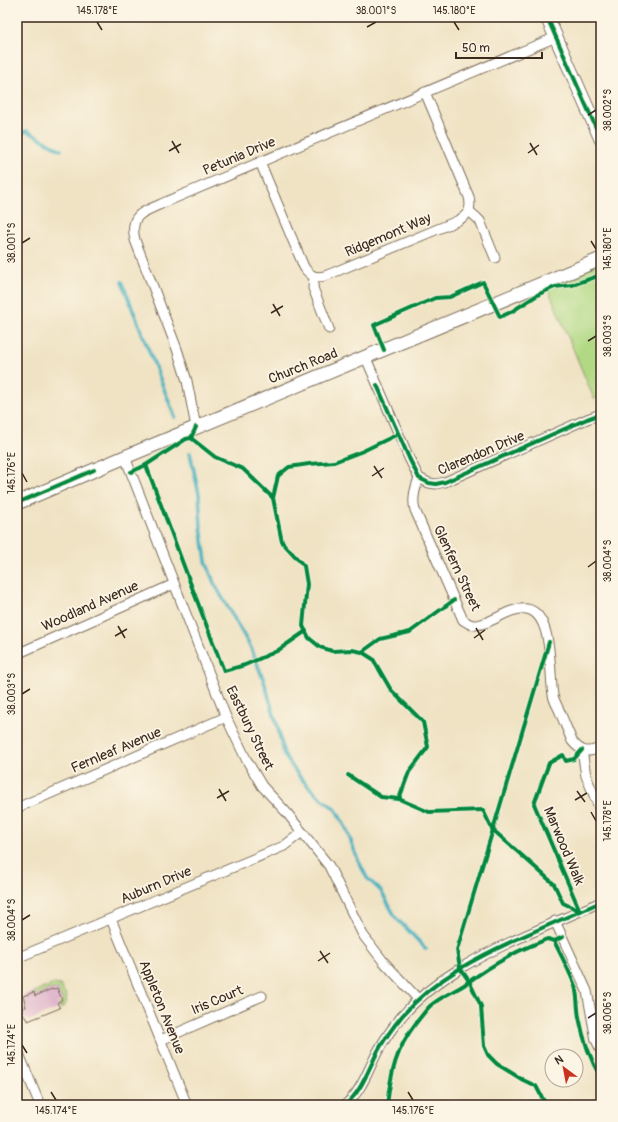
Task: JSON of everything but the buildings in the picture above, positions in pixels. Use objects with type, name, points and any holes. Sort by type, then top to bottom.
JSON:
[{"type":"main road","points":[[547,17],[601,139]]},
{"type":"main road","name":"Church Road","points":[[17,503],[196,427],[601,260]]},
{"type":"street","name":"Petunia Drive","points":[[196,427],[187,380],[177,349],[135,240],[133,225],[136,218],[146,211],[556,36]]},
{"type":"street","points":[[425,92],[469,197],[469,211],[480,221],[495,258]]},
{"type":"street","points":[[260,162],[304,267],[314,276],[313,288],[329,329]]},
{"type":"street","name":"Ridgemont Way","points":[[314,276],[326,276],[457,221],[469,211]]},
{"type":"street","name":"Clarendon Drive","points":[[366,358],[419,478],[429,483],[436,484],[445,482],[601,414]]},
{"type":"street","name":"Eastbury Street","points":[[125,457],[226,717],[246,759],[262,786],[287,813],[329,866],[363,934],[383,961],[418,999]]},
{"type":"street","name":"Glenfern Street","points":[[419,478],[414,493],[413,503],[415,510],[463,620],[469,624],[475,625],[517,609],[526,609],[538,615],[542,621],[549,642],[554,697],[572,741],[582,750]]},
{"type":"street","name":"Woodland Avenue","points":[[17,654],[174,584]]},
{"type":"street","name":"Fernleaf Avenue","points":[[17,808],[226,717]]},
{"type":"street","points":[[601,747],[595,750],[582,750],[586,776],[601,812]]},
{"type":"street","name":"Auburn Drive","points":[[17,958],[284,846],[302,832]]},
{"type":"street","points":[[345,1105],[360,1088],[378,1050],[393,1027],[418,999],[435,984],[460,968],[504,945],[555,921],[601,902]]},
{"type":"street","name":"Appleton Avenue","points":[[111,919],[187,1105]]},
{"type":"street","points":[[555,921],[587,991],[596,1040],[601,1050]]},
{"type":"street","name":"Iris Court","points":[[160,1040],[262,996]]},
{"type":"street","points":[[17,1049],[40,1105]]},
{"type":"green space","points":[[601,262],[601,396],[594,399],[546,284]]},
{"type":"green space","points":[[54,984],[60,985],[67,997],[67,1002],[61,1009],[59,1004],[63,1001],[57,988],[35,996],[34,992]]},
{"type":"waterway","points":[[17,134],[27,131],[61,150]]},
{"type":"waterway","points":[[122,282],[175,417]]},
{"type":"waterway","points":[[190,453],[199,494],[201,527],[206,561],[214,583],[251,648],[264,681],[278,728],[284,755],[299,776],[315,793],[336,810],[346,828],[358,860],[367,878],[381,891],[396,918],[426,949]]},
{"type":"cycle path","points":[[547,17],[601,139]]},
{"type":"cycle path","points":[[384,350],[374,325],[435,298],[450,297],[483,282],[500,317],[511,312],[539,294],[555,287],[572,285],[601,275]]},
{"type":"cycle path","points":[[377,385],[419,478],[429,483],[436,484],[445,482],[601,414]]},
{"type":"cycle path","points":[[196,427],[191,438],[215,457],[243,469],[273,498]]},
{"type":"cycle path","points":[[398,434],[363,451],[334,462],[289,467],[278,476],[273,498],[282,542],[304,566],[307,584],[303,626],[309,638],[320,647],[332,651],[352,650],[362,652],[373,659],[391,690],[423,722],[428,747],[409,772],[399,799],[429,812],[483,810],[492,829],[554,884],[563,903],[580,911]]},
{"type":"cycle path","points":[[146,465],[186,439],[191,438]]},
{"type":"cycle path","points":[[131,472],[146,465],[224,671],[245,665],[277,651],[306,631]]},
{"type":"cycle path","points":[[17,503],[94,470]]},
{"type":"cycle path","points":[[362,652],[380,639],[410,632],[454,600]]},
{"type":"cycle path","points":[[546,1105],[536,1086],[497,1064],[488,1055],[484,1046],[481,1006],[469,981],[460,968],[457,950],[549,642]]},
{"type":"cycle path","name":"Marwood Walk","points":[[580,911],[534,804],[549,763],[563,755],[566,761],[574,759],[582,750]]},
{"type":"cycle path","points":[[348,775],[381,797],[399,799]]},
{"type":"cycle path","points":[[345,1105],[360,1087],[378,1051],[392,1028],[415,1002],[429,990],[476,959],[601,902]]},
{"type":"cycle path","points":[[387,1105],[390,1082],[399,1052],[409,1033],[430,1006],[517,952],[547,939],[554,941],[563,937]]},
{"type":"cycle path","points":[[554,941],[575,986],[578,1013],[587,1049],[601,1078]]}]
